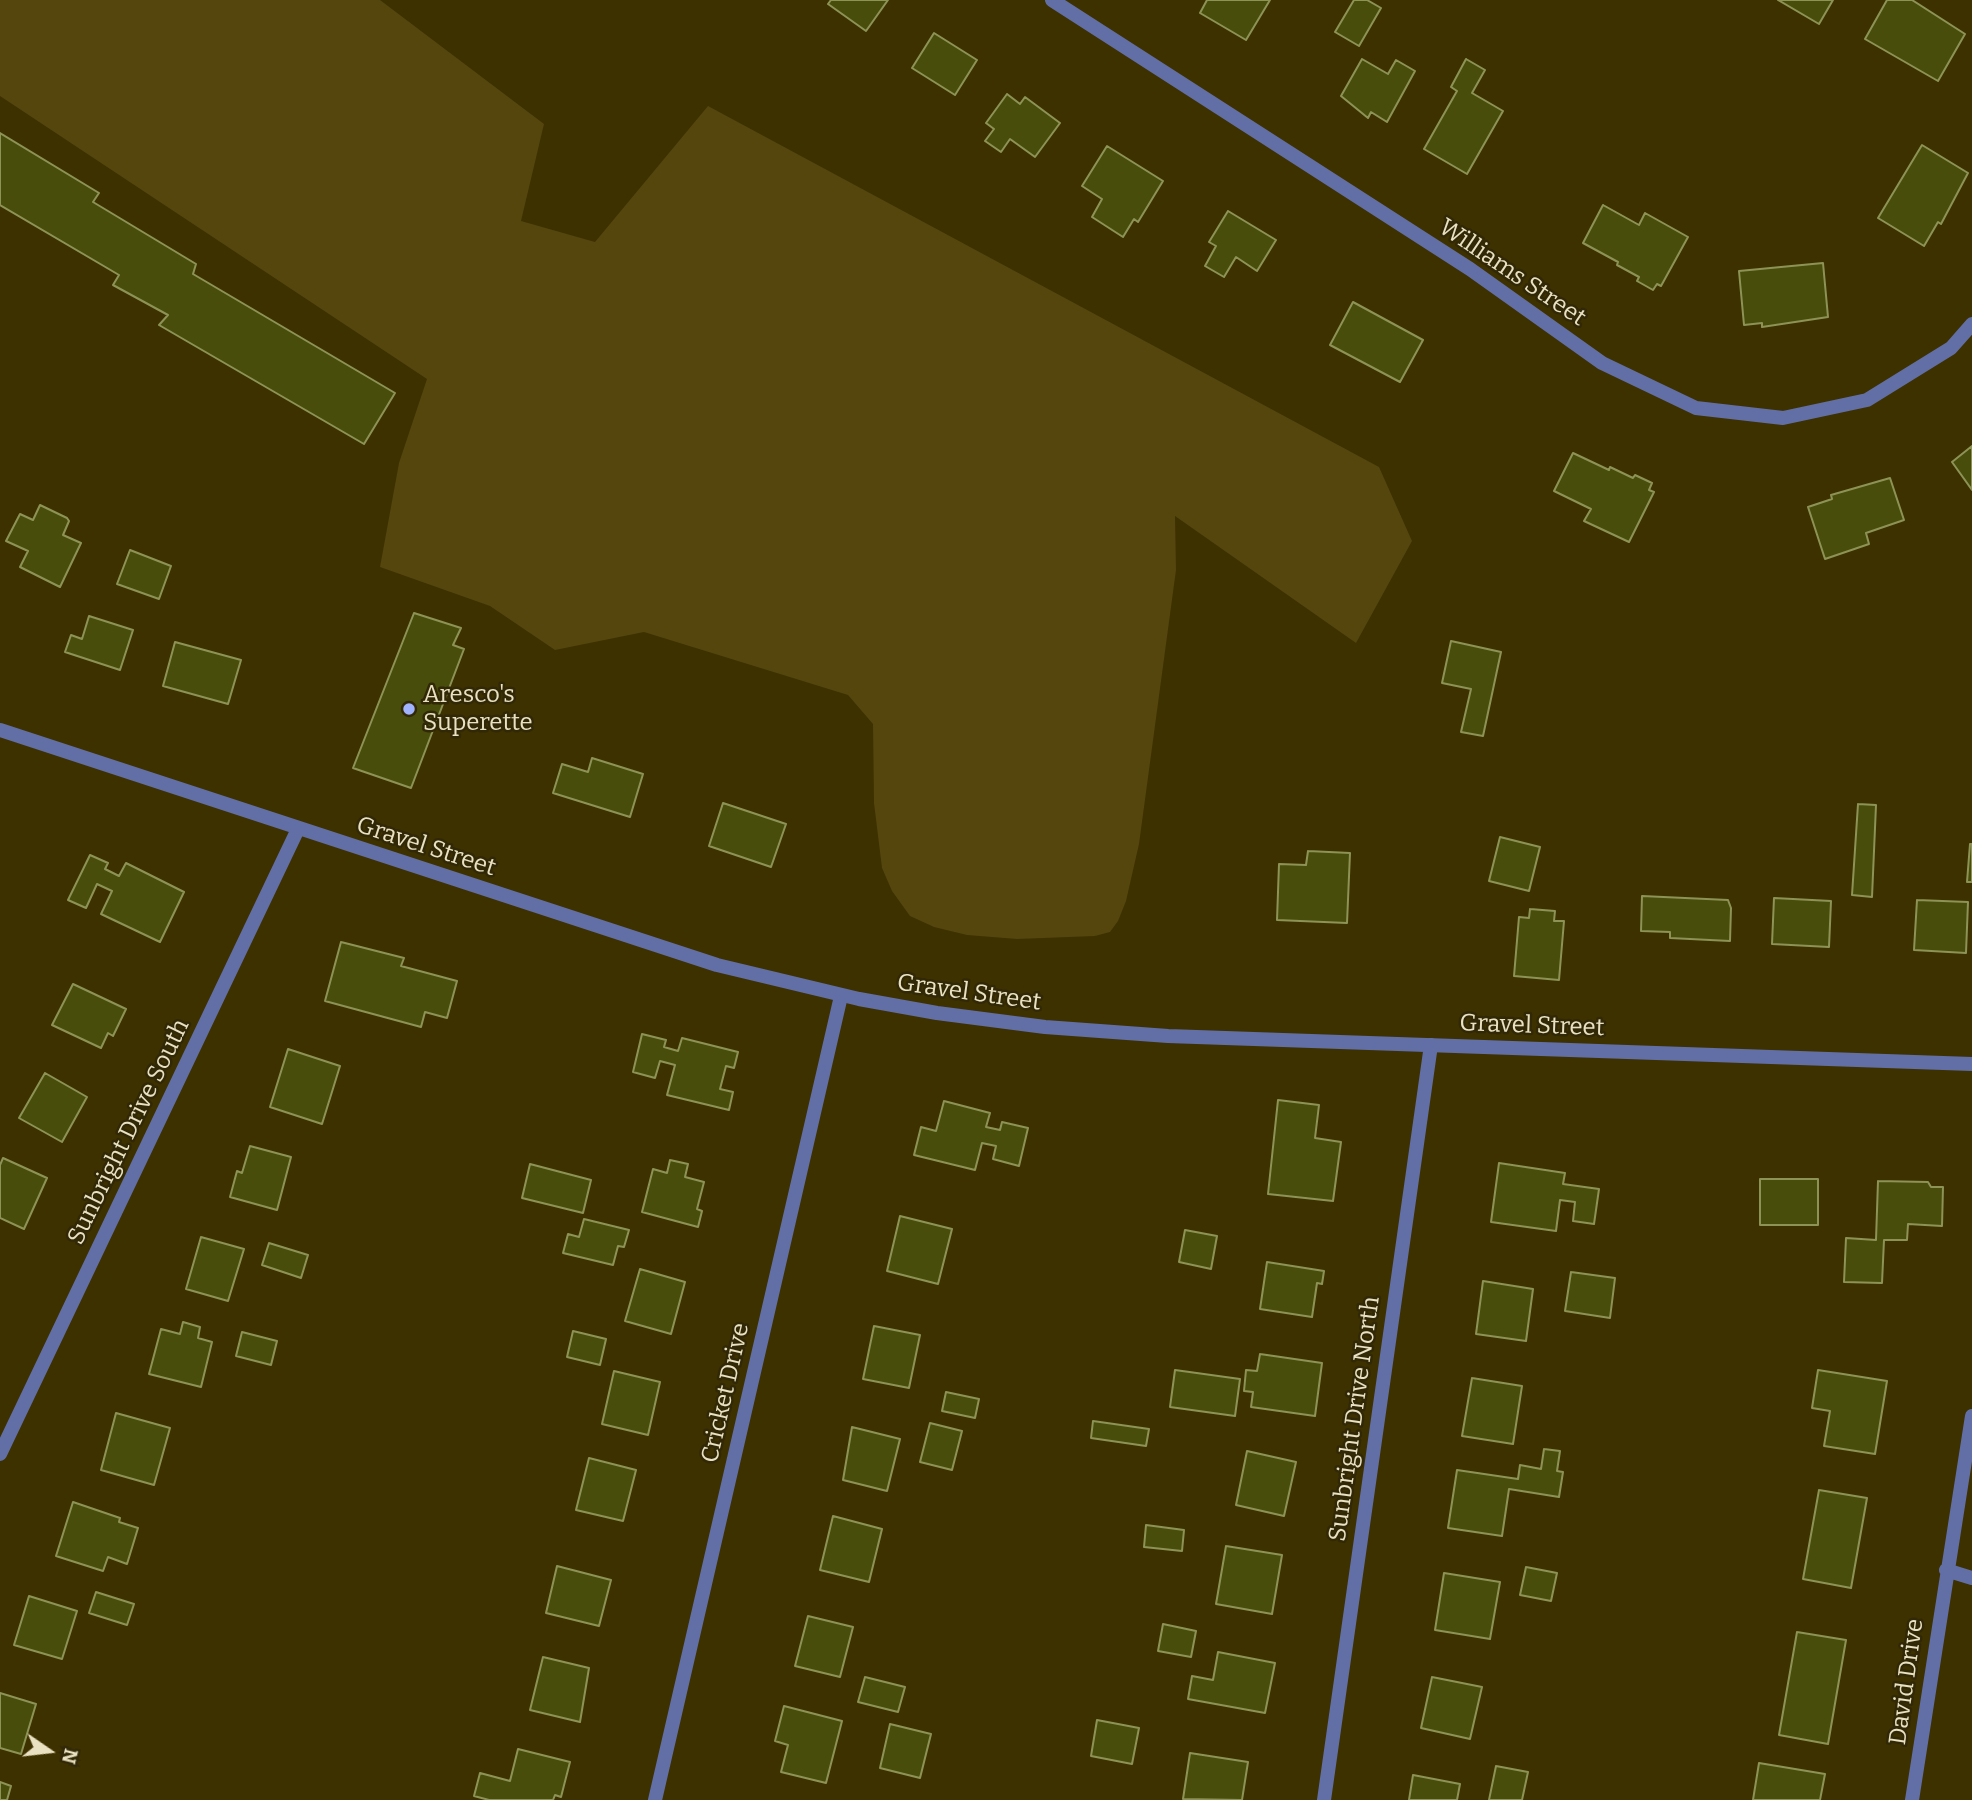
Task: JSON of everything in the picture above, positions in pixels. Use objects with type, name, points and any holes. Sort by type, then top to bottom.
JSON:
[{"type":"street","name":"Williams Street","points":[[1052,0],[1200,98],[1470,269],[1602,363],[1696,408],[1783,418],[1867,400],[1951,348],[1972,324]]},
{"type":"street","name":"Gravel Street","points":[[0,730],[717,965],[841,996],[937,1013],[1058,1028],[1168,1036],[1972,1064]]},
{"type":"street","name":"Sunbright Drive South","points":[[0,1454],[298,829]]},
{"type":"street","name":"Cricket Drive","points":[[655,1800],[841,996]]},
{"type":"street","name":"Sunbright Drive North","points":[[1324,1800],[1431,1045]]},
{"type":"street","name":"David Drive","points":[[1912,1800],[1972,1416]]},
{"type":"street","points":[[1946,1570],[1972,1578]]},
{"type":"shaded area","points":[[0,0],[380,0],[544,124],[521,221],[595,242],[708,106],[1379,467],[1412,541],[1356,643],[1175,516],[1176,570],[1139,844],[1126,901],[1118,921],[1110,932],[1095,936],[1017,939],[967,935],[934,927],[910,916],[892,891],[882,868],[874,803],[873,724],[848,695],[644,632],[555,650],[490,606],[380,567],[399,463],[427,379],[0,96]]},
{"type":"building","points":[[831,0],[888,0],[866,31],[828,4]]},
{"type":"building","points":[[1207,0],[1270,0],[1246,40],[1200,13]]},
{"type":"building","points":[[1354,0],[1367,0],[1381,8],[1359,46],[1335,32]]},
{"type":"building","points":[[1778,0],[1833,0],[1819,24]]},
{"type":"building","points":[[1887,0],[1912,0],[1965,34],[1938,81],[1865,39]]},
{"type":"building","points":[[934,33],[977,60],[955,95],[912,68]]},
{"type":"building","points":[[1362,59],[1388,74],[1396,60],[1415,71],[1387,122],[1371,112],[1368,118],[1341,96]]},
{"type":"building","points":[[1466,59],[1485,70],[1472,93],[1503,111],[1467,174],[1424,149],[1457,91],[1451,87]]},
{"type":"building","points":[[1007,94],[1020,104],[1025,97],[1060,123],[1035,157],[1010,139],[1001,152],[985,141],[994,129],[986,123]]},
{"type":"building","points":[[0,133],[99,193],[93,202],[196,264],[193,274],[395,393],[364,444],[159,325],[168,315],[113,285],[119,275],[0,205]]},
{"type":"building","points":[[1922,145],[1968,173],[1941,224],[1938,222],[1924,246],[1878,218]]},
{"type":"building","points":[[1107,146],[1163,181],[1138,222],[1134,219],[1123,237],[1092,217],[1102,199],[1082,186]]},
{"type":"building","points":[[1603,205],[1639,225],[1645,213],[1688,237],[1661,286],[1657,284],[1653,290],[1637,281],[1639,277],[1617,265],[1618,262],[1583,243]]},
{"type":"building","points":[[1228,211],[1276,240],[1257,271],[1236,257],[1224,277],[1205,266],[1216,246],[1209,242]]},
{"type":"building","points":[[1823,263],[1828,317],[1762,327],[1762,323],[1744,325],[1739,271]]},
{"type":"building","points":[[1353,302],[1423,340],[1400,382],[1330,345]]},
{"type":"building","points":[[1972,446],[1972,490],[1952,462]]},
{"type":"building","points":[[1573,453],[1609,470],[1610,467],[1652,483],[1649,490],[1654,492],[1629,542],[1584,521],[1591,509],[1554,491]]},
{"type":"building","points":[[1890,478],[1904,520],[1866,533],[1869,544],[1825,559],[1808,507],[1832,499],[1831,495]]},
{"type":"building","points":[[40,505],[67,518],[69,521],[63,535],[81,543],[60,587],[20,567],[28,551],[6,541],[20,514],[33,520]]},
{"type":"building","points":[[130,550],[171,566],[159,599],[117,584]]},
{"type":"building","name":"Aresco's Superette","points":[[414,613],[461,628],[453,645],[464,649],[411,788],[353,768]]},
{"type":"building","points":[[89,616],[133,630],[120,670],[65,652],[71,635],[82,639]]},
{"type":"building","points":[[1451,641],[1501,652],[1483,736],[1461,732],[1471,689],[1442,683]]},
{"type":"building","points":[[175,642],[241,660],[228,704],[163,686]]},
{"type":"building","points":[[592,758],[643,774],[630,817],[553,793],[562,764],[588,772]]},
{"type":"building","points":[[723,803],[786,824],[771,867],[709,846]]},
{"type":"building","points":[[1858,804],[1876,805],[1872,897],[1852,895]]},
{"type":"building","points":[[1500,837],[1540,847],[1529,891],[1489,881]]},
{"type":"building","points":[[1970,844],[1972,882],[1967,882]]},
{"type":"building","points":[[1308,851],[1350,853],[1347,923],[1277,920],[1279,864],[1306,865]]},
{"type":"building","points":[[90,855],[108,863],[105,869],[119,876],[126,863],[184,892],[160,942],[101,914],[112,891],[97,884],[86,908],[68,900]]},
{"type":"building","points":[[1642,896],[1728,900],[1731,908],[1730,941],[1670,938],[1670,932],[1641,931]]},
{"type":"building","points":[[1774,898],[1831,901],[1829,947],[1772,944]]},
{"type":"building","points":[[1917,900],[1968,902],[1966,953],[1914,950]]},
{"type":"building","points":[[1530,909],[1555,911],[1554,921],[1564,921],[1559,980],[1514,976],[1519,917],[1529,918]]},
{"type":"building","points":[[341,942],[404,958],[401,966],[457,981],[447,1018],[425,1012],[421,1027],[325,1001]]},
{"type":"building","points":[[73,984],[126,1009],[113,1036],[108,1033],[101,1048],[52,1025]]},
{"type":"building","points":[[642,1034],[666,1040],[664,1047],[678,1051],[682,1038],[738,1052],[734,1068],[726,1066],[720,1089],[733,1092],[729,1110],[667,1095],[675,1065],[660,1061],[655,1078],[633,1072]]},
{"type":"building","points":[[288,1049],[340,1066],[322,1124],[270,1107]]},
{"type":"building","points":[[45,1073],[87,1097],[62,1142],[19,1118]]},
{"type":"building","points":[[1278,1100],[1319,1105],[1315,1138],[1341,1142],[1333,1201],[1268,1194]]},
{"type":"building","points":[[944,1101],[990,1113],[986,1127],[1000,1130],[1002,1122],[1028,1128],[1019,1166],[993,1159],[996,1146],[982,1143],[975,1170],[914,1155],[921,1127],[936,1131]]},
{"type":"building","points":[[250,1146],[291,1157],[277,1210],[230,1197],[237,1171],[242,1173]]},
{"type":"building","points":[[3,1158],[47,1178],[24,1229],[0,1218],[0,1165]]},
{"type":"building","points":[[670,1160],[688,1164],[685,1177],[704,1182],[697,1209],[702,1211],[698,1227],[642,1212],[653,1169],[667,1173]]},
{"type":"building","points":[[1499,1163],[1565,1173],[1563,1184],[1599,1189],[1594,1224],[1573,1221],[1575,1202],[1560,1200],[1556,1231],[1491,1222]]},
{"type":"building","points":[[530,1164],[591,1180],[583,1213],[522,1198]]},
{"type":"building","points":[[1760,1179],[1818,1179],[1818,1225],[1760,1225]]},
{"type":"building","points":[[1878,1181],[1928,1182],[1931,1187],[1943,1187],[1942,1226],[1908,1224],[1907,1240],[1884,1240],[1882,1283],[1844,1282],[1846,1238],[1876,1240]]},
{"type":"building","points":[[900,1216],[952,1229],[938,1284],[887,1271]]},
{"type":"building","points":[[584,1219],[629,1230],[624,1247],[618,1246],[613,1265],[563,1253],[568,1234],[579,1237]]},
{"type":"building","points":[[1185,1230],[1217,1236],[1211,1269],[1179,1262]]},
{"type":"building","points":[[201,1237],[244,1249],[228,1301],[186,1289]]},
{"type":"building","points":[[269,1243],[308,1255],[301,1278],[262,1265]]},
{"type":"building","points":[[1267,1262],[1324,1271],[1322,1284],[1317,1283],[1312,1317],[1260,1309]]},
{"type":"building","points":[[640,1269],[685,1282],[671,1334],[625,1321]]},
{"type":"building","points":[[1571,1272],[1615,1278],[1610,1318],[1565,1311]]},
{"type":"building","points":[[1483,1281],[1533,1289],[1526,1341],[1476,1334]]},
{"type":"building","points":[[183,1322],[200,1327],[198,1338],[212,1342],[201,1387],[149,1374],[161,1329],[180,1334]]},
{"type":"building","points":[[874,1326],[920,1335],[909,1388],[863,1379]]},
{"type":"building","points":[[573,1331],[606,1339],[600,1365],[567,1357]]},
{"type":"building","points":[[242,1332],[277,1341],[271,1365],[236,1356]]},
{"type":"building","points":[[1260,1354],[1322,1363],[1315,1416],[1251,1407],[1253,1392],[1244,1391],[1246,1370],[1257,1371]]},
{"type":"building","points":[[1175,1370],[1240,1379],[1235,1416],[1170,1407]]},
{"type":"building","points":[[1818,1370],[1887,1381],[1875,1454],[1824,1446],[1830,1411],[1812,1408]]},
{"type":"building","points":[[614,1371],[660,1382],[648,1435],[602,1424]]},
{"type":"building","points":[[1472,1378],[1522,1386],[1513,1444],[1462,1436]]},
{"type":"building","points":[[946,1392],[979,1399],[975,1418],[942,1411]]},
{"type":"building","points":[[116,1413],[170,1428],[154,1485],[101,1470]]},
{"type":"building","points":[[1093,1421],[1149,1429],[1146,1446],[1091,1438]]},
{"type":"building","points":[[930,1423],[962,1431],[952,1470],[920,1462]]},
{"type":"building","points":[[852,1427],[900,1439],[887,1491],[843,1480]]},
{"type":"building","points":[[1544,1449],[1560,1451],[1557,1471],[1563,1472],[1559,1497],[1509,1489],[1502,1536],[1448,1528],[1457,1470],[1518,1479],[1520,1465],[1541,1469]]},
{"type":"building","points":[[1247,1451],[1296,1462],[1284,1516],[1236,1505]]},
{"type":"building","points":[[589,1458],[636,1470],[623,1521],[576,1510]]},
{"type":"building","points":[[1819,1490],[1867,1498],[1851,1588],[1803,1579]]},
{"type":"building","points":[[73,1502],[120,1518],[119,1522],[138,1528],[127,1564],[108,1557],[103,1571],[56,1556]]},
{"type":"building","points":[[833,1516],[882,1529],[869,1582],[820,1570]]},
{"type":"building","points":[[1146,1525],[1184,1530],[1182,1551],[1144,1547]]},
{"type":"building","points":[[1226,1546],[1282,1555],[1272,1614],[1216,1604]]},
{"type":"building","points":[[557,1566],[611,1580],[599,1626],[546,1613]]},
{"type":"building","points":[[1526,1567],[1557,1573],[1551,1601],[1520,1595]]},
{"type":"building","points":[[1444,1573],[1500,1582],[1490,1639],[1435,1630]]},
{"type":"building","points":[[96,1592],[134,1604],[127,1625],[89,1613]]},
{"type":"building","points":[[29,1596],[77,1611],[62,1659],[14,1645]]},
{"type":"building","points":[[808,1616],[853,1627],[840,1677],[795,1666]]},
{"type":"building","points":[[1163,1624],[1196,1631],[1191,1657],[1158,1651]]},
{"type":"building","points":[[1797,1632],[1846,1640],[1828,1744],[1779,1735]]},
{"type":"building","points":[[1218,1652],[1275,1663],[1265,1713],[1188,1699],[1192,1676],[1213,1680]]},
{"type":"building","points":[[543,1657],[589,1668],[580,1722],[530,1710]]},
{"type":"building","points":[[865,1677],[905,1687],[898,1712],[858,1702]]},
{"type":"building","points":[[1432,1677],[1482,1687],[1470,1739],[1421,1728]]},
{"type":"building","points":[[0,1693],[36,1704],[21,1754],[0,1748]]},
{"type":"building","points":[[784,1706],[842,1721],[826,1783],[781,1772],[788,1745],[775,1741]]},
{"type":"building","points":[[1097,1720],[1139,1728],[1132,1764],[1091,1756]]},
{"type":"building","points":[[890,1724],[931,1734],[920,1778],[880,1768]]},
{"type":"building","points":[[518,1749],[570,1762],[561,1797],[555,1795],[553,1800],[489,1800],[474,1796],[480,1773],[510,1781]]},
{"type":"building","points":[[1190,1753],[1248,1762],[1242,1800],[1183,1799]]},
{"type":"building","points":[[1759,1763],[1825,1774],[1820,1800],[1753,1800]]},
{"type":"building","points":[[1496,1766],[1528,1772],[1522,1800],[1489,1800]]},
{"type":"building","points":[[1413,1775],[1460,1784],[1457,1800],[1409,1800]]},
{"type":"building","points":[[0,1782],[11,1786],[7,1800],[0,1800]]},
{"type":"place","name":"Aresco's Superette","points":[[409,709]]}]
